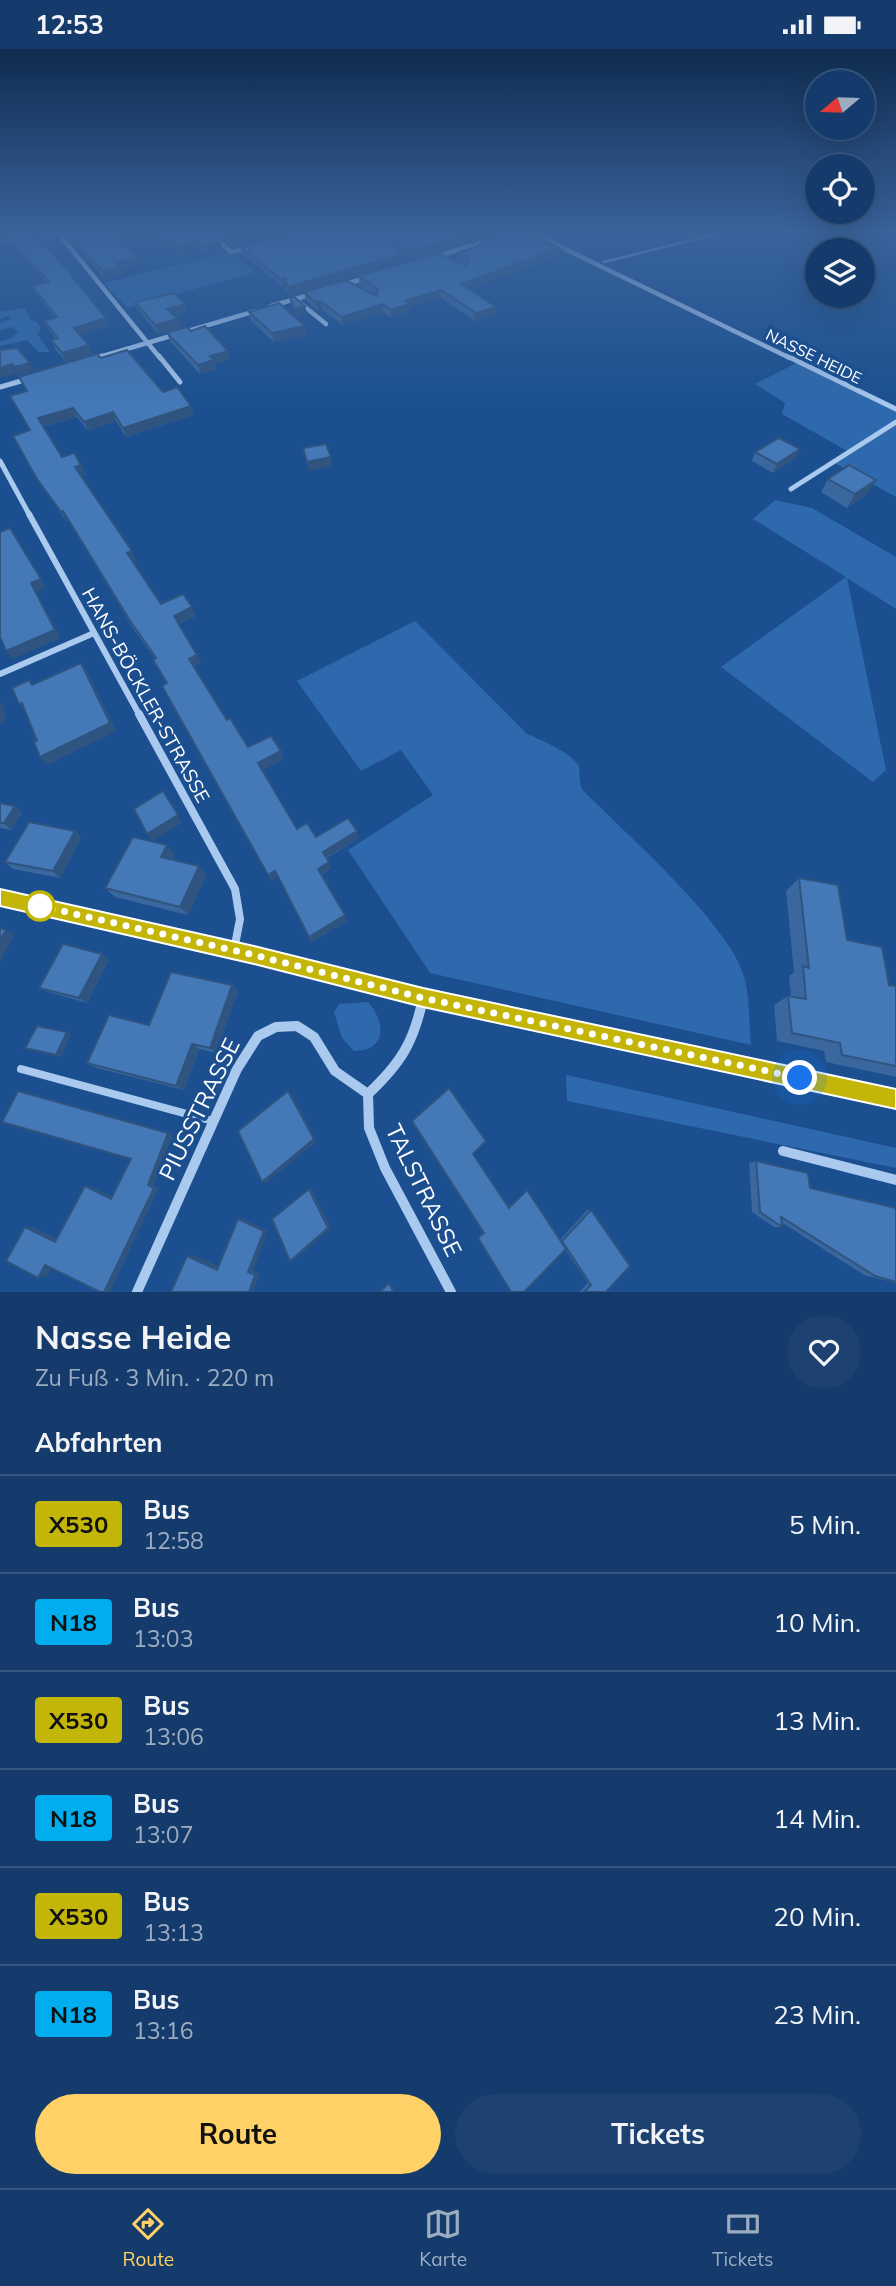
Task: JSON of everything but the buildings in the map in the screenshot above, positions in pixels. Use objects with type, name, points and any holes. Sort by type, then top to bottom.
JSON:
[{"type":"street","points":[[105,291],[180,383]]},
{"type":"street","points":[[80,363],[322,291]]},
{"type":"street","name":"NASSE HEIDE","points":[[652,291],[896,409]]},
{"type":"street","points":[[296,299],[326,324]]},
{"type":"street","points":[[0,387],[40,375]]},
{"type":"street","points":[[791,489],[896,422]]},
{"type":"street","name":"HANS-BÖCKLER-STRASSE","points":[[0,461],[235,889],[241,906],[240,929],[233,950]]},
{"type":"street","points":[[0,674],[94,633]]},
{"type":"street","points":[[0,898],[233,950],[423,998],[896,1099]]},
{"type":"street","points":[[368,1094],[392,1073],[411,1048],[423,998]]},
{"type":"street","name":"PIUSSTRASSE","points":[[137,1292],[237,1069],[258,1036],[276,1027],[296,1026],[314,1037],[335,1071],[368,1094]]},
{"type":"street","name":"TALSTRASSE","points":[[368,1094],[369,1128],[385,1168],[452,1292]]},
{"type":"street","points":[[783,1151],[896,1180]]},
{"type":"lane","points":[[21,1069],[213,1121]]},
{"type":"shaded area","points":[[111,291],[187,291],[127,308]]},
{"type":"shaded area","points":[[24,308],[29,319],[38,323],[41,330],[37,334],[50,352],[38,352],[27,340],[0,346],[0,342],[13,337],[18,331],[13,327],[0,330],[0,324],[11,318],[7,316],[0,319],[0,312]]},
{"type":"shaded area","points":[[799,362],[896,409],[896,497],[833,462],[849,452],[782,414],[785,403],[755,384]]},
{"type":"shaded area","points":[[775,500],[812,508],[896,557],[896,609],[847,578],[886,770],[873,782],[721,667],[846,577],[753,519]]},
{"type":"shaded area","points":[[415,621],[527,734],[556,747],[576,762],[582,789],[674,880],[720,933],[736,958],[745,980],[751,1045],[430,973],[348,850],[433,795],[401,750],[361,771],[297,681]]},
{"type":"shaded area","points":[[368,1002],[378,1018],[378,1041],[365,1050],[354,1051],[342,1038],[334,1012],[339,1004]]},
{"type":"shaded area","points":[[566,1075],[896,1148],[896,1168],[567,1101]]},
{"type":"bus line","name":"X530","points":[[0,898],[254,955],[423,998],[896,1099]]},
{"type":"route","points":[[40,906],[330,973],[423,998],[800,1078]]}]
